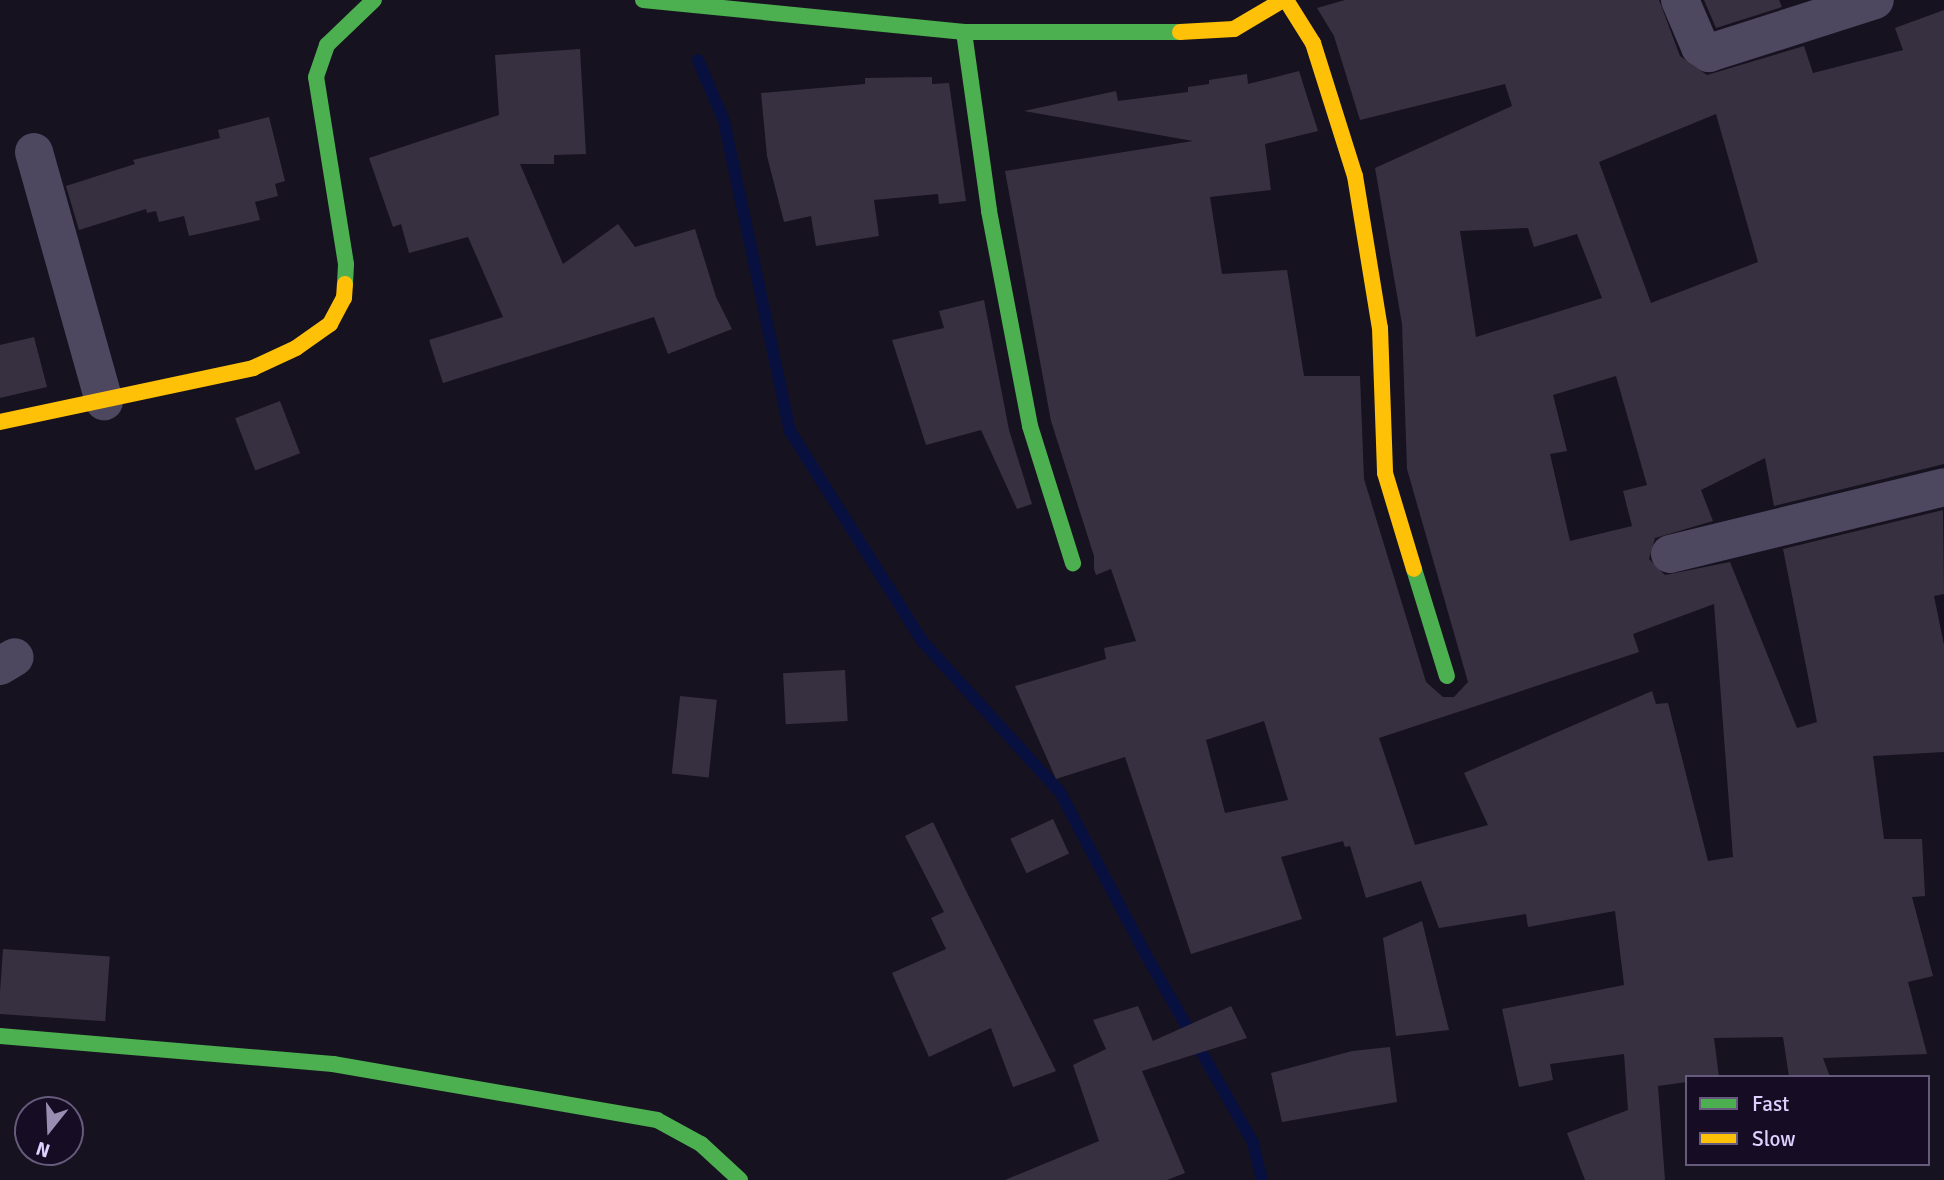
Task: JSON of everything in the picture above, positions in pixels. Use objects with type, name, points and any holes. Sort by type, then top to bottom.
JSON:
[{"type":"street","points":[[0,422],[253,368],[296,348],[330,324],[344,298],[346,264],[316,77],[327,45],[374,0]]},
{"type":"street","points":[[643,0],[964,32],[1234,29],[1285,0],[1313,43],[1355,176],[1380,328],[1385,473],[1447,676]]},
{"type":"street","points":[[1680,0],[1700,47],[1709,53],[1875,0]]},
{"type":"street","points":[[964,32],[989,211],[1030,426],[1073,563]]},
{"type":"street","points":[[34,152],[104,401]]},
{"type":"street","points":[[1670,554],[1944,486]]},
{"type":"street","points":[[0,1036],[333,1064],[657,1120],[701,1144],[740,1180]]},
{"type":"building","points":[[1345,0],[1659,0],[1680,56],[1707,75],[1804,46],[1813,73],[1903,50],[1895,28],[1944,10],[1944,464],[1774,506],[1765,458],[1701,490],[1713,521],[1655,538],[1649,559],[1665,575],[1730,562],[1797,728],[1817,722],[1783,549],[1943,510],[1944,594],[1934,596],[1944,645],[1944,752],[1873,756],[1884,839],[1922,839],[1925,896],[1912,897],[1933,976],[1908,982],[1927,1054],[1823,1058],[1829,1075],[1789,1075],[1783,1037],[1714,1038],[1719,1075],[1685,1075],[1685,1082],[1658,1086],[1665,1180],[1585,1180],[1567,1133],[1628,1110],[1624,1054],[1550,1064],[1553,1080],[1519,1087],[1502,1009],[1624,985],[1615,911],[1528,927],[1526,914],[1439,928],[1421,881],[1366,898],[1350,846],[1345,847],[1343,841],[1281,857],[1302,919],[1191,954],[1125,757],[1056,779],[1015,686],[1106,659],[1104,648],[1136,641],[1111,569],[1096,575],[1094,556],[1051,421],[1005,171],[1193,141],[1024,111],[1116,91],[1118,101],[1188,92],[1188,87],[1209,84],[1209,80],[1247,74],[1248,84],[1299,71],[1318,131],[1265,144],[1271,190],[1210,197],[1222,274],[1287,270],[1304,376],[1360,376],[1364,479],[1426,682],[1443,697],[1454,697],[1468,682],[1407,469],[1402,324],[1375,168],[1512,106],[1505,84],[1360,120],[1334,36],[1317,8]],"holes":[[[1716,114],[1758,262],[1651,303],[1599,162]],[[1528,228],[1534,247],[1577,234],[1602,298],[1476,337],[1460,231]],[[1616,376],[1647,485],[1623,491],[1632,526],[1570,541],[1550,454],[1567,451],[1553,395]],[[1714,604],[1733,857],[1708,861],[1668,703],[1656,704],[1652,691],[1464,773],[1488,825],[1415,845],[1379,738],[1639,652],[1633,634]],[[1264,721],[1288,800],[1225,813],[1206,740]]]},
{"type":"building","points":[[1704,0],[1779,0],[1782,7],[1716,28]]},
{"type":"building","points":[[580,49],[586,154],[554,155],[554,164],[520,164],[563,264],[618,224],[635,247],[695,229],[716,297],[732,329],[668,354],[654,317],[443,383],[429,340],[503,317],[468,237],[409,253],[401,224],[393,227],[369,158],[499,115],[495,55]]},
{"type":"building","points":[[932,77],[932,84],[949,83],[966,201],[939,204],[938,194],[874,200],[879,236],[816,246],[811,216],[784,222],[767,156],[761,93],[865,84],[865,78]]},
{"type":"building","points":[[269,117],[285,181],[275,184],[278,196],[255,202],[260,220],[189,236],[184,216],[159,222],[156,211],[147,213],[146,209],[79,230],[66,186],[135,164],[133,160],[220,138],[218,130]]},
{"type":"building","points":[[984,300],[1009,430],[1032,504],[1017,509],[981,430],[926,445],[892,340],[944,328],[939,311]]},
{"type":"building","points":[[34,337],[47,387],[0,398],[0,345]]},
{"type":"building","points":[[280,401],[300,453],[255,470],[235,418]]},
{"type":"building","points":[[845,670],[848,721],[786,724],[783,673]]},
{"type":"building","points":[[680,696],[717,700],[709,777],[672,774]]},
{"type":"building","points":[[1053,819],[1069,853],[1026,873],[1010,839]]},
{"type":"building","points":[[933,822],[1056,1071],[1013,1087],[991,1028],[929,1057],[892,973],[946,949],[931,918],[944,912],[905,836]]},
{"type":"building","points":[[1422,921],[1449,1030],[1396,1036],[1383,938]]},
{"type":"building","points":[[3,949],[110,956],[105,1021],[0,1014]]},
{"type":"building","points":[[1138,1006],[1153,1041],[1231,1006],[1247,1038],[1142,1071],[1185,1173],[1167,1180],[1005,1180],[1099,1141],[1073,1065],[1106,1049],[1093,1020]]},
{"type":"building","points":[[1390,1047],[1397,1102],[1282,1122],[1271,1073],[1352,1051]]},
{"type":"waterway","points":[[698,60],[724,121],[790,431],[923,642],[1060,792],[1145,953],[1253,1142],[1262,1180]]},
{"type":"traffic: fast","points":[[345,284],[346,264],[316,77],[327,45],[374,0]]},
{"type":"traffic: fast","points":[[643,0],[964,32],[1180,32]]},
{"type":"traffic: fast","points":[[964,32],[989,211],[1030,426],[1073,563]]},
{"type":"traffic: fast","points":[[1414,569],[1447,676]]},
{"type":"traffic: fast","points":[[0,1036],[333,1064],[657,1120],[701,1144],[740,1180]]},
{"type":"traffic: slow","points":[[1180,32],[1234,29],[1283,0]]},
{"type":"traffic: slow","points":[[1286,0],[1313,43],[1355,176],[1380,328],[1385,473],[1414,569]]},
{"type":"traffic: slow","points":[[0,422],[253,368],[296,348],[330,324],[344,298],[345,284]]}]
